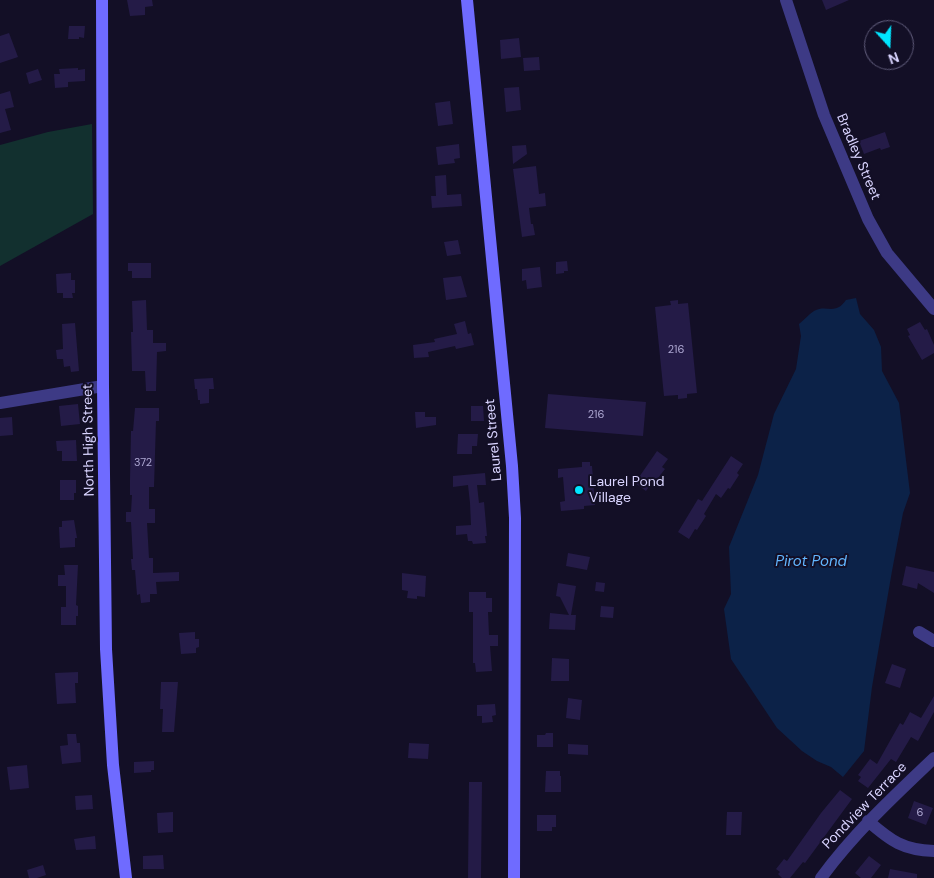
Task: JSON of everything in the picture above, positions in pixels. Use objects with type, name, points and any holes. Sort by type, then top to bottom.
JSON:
[{"type":"street","name":"North High Street","points":[[102,0],[106,649],[115,787],[126,878]]},
{"type":"street","name":"Laurel Street","points":[[467,0],[516,518],[514,878]]},
{"type":"street","name":"Bradley Street","points":[[786,0],[830,130],[877,237],[892,260],[934,309]]},
{"type":"street","points":[[0,403],[103,386]]},
{"type":"street","points":[[919,632],[934,641]]},
{"type":"street","name":"Pondview Terrace","points":[[821,878],[868,821],[934,758]]},
{"type":"street","points":[[868,821],[893,842],[909,848],[934,851]]},
{"type":"green space","points":[[92,124],[93,214],[0,266],[0,145],[48,132]]},
{"type":"water","name":"Pirot Pond","points":[[856,298],[860,314],[874,330],[881,347],[882,371],[899,403],[910,493],[903,513],[892,571],[872,687],[864,751],[843,777],[831,767],[817,761],[802,751],[777,728],[731,659],[724,609],[731,594],[729,547],[758,475],[774,414],[796,369],[801,336],[799,324],[814,311],[834,309],[842,305],[846,300]]},
{"type":"building","points":[[127,0],[152,0],[153,6],[145,7],[145,15],[130,16]]},
{"type":"building","points":[[822,0],[849,0],[826,10]]},
{"type":"building","points":[[69,26],[85,26],[84,38],[68,39]]},
{"type":"building","points":[[9,33],[18,57],[0,63],[0,36]]},
{"type":"building","points":[[519,38],[521,57],[501,59],[500,40]]},
{"type":"building","points":[[539,57],[540,70],[524,71],[523,58]]},
{"type":"building","points":[[78,68],[78,70],[85,69],[85,81],[68,82],[68,87],[55,88],[54,74],[60,74],[59,69]]},
{"type":"building","points":[[38,69],[42,80],[29,84],[26,73]]},
{"type":"building","points":[[519,87],[521,110],[506,112],[504,88]]},
{"type":"building","points":[[10,91],[14,107],[5,109],[11,130],[0,133],[0,94]]},
{"type":"building","points":[[450,101],[453,124],[438,126],[435,103]]},
{"type":"building","points":[[885,132],[890,147],[881,150],[880,148],[864,154],[859,141]]},
{"type":"building","points":[[459,144],[460,158],[454,159],[455,163],[438,165],[436,147]]},
{"type":"building","points":[[526,145],[527,154],[513,164],[512,146]]},
{"type":"building","points":[[536,166],[539,194],[545,193],[546,206],[529,208],[531,224],[533,224],[535,235],[522,237],[513,169]]},
{"type":"building","points":[[446,175],[447,195],[461,194],[462,206],[432,208],[431,196],[436,196],[435,176]]},
{"type":"building","points":[[458,240],[461,254],[447,256],[444,242]]},
{"type":"building","points":[[567,261],[568,271],[556,274],[556,262]]},
{"type":"building","points":[[128,263],[151,263],[151,278],[132,278],[132,271],[128,271]]},
{"type":"building","points":[[540,267],[542,287],[527,289],[526,280],[522,281],[522,269]]},
{"type":"building","points":[[71,273],[71,280],[75,280],[75,293],[72,293],[73,298],[63,298],[63,293],[57,293],[56,274]]},
{"type":"building","points":[[461,276],[467,297],[446,300],[443,278]]},
{"type":"building","points":[[146,300],[147,330],[153,330],[153,343],[166,343],[166,351],[157,352],[156,391],[146,391],[145,371],[132,371],[132,301]]},
{"type":"building","points":[[678,300],[678,304],[688,303],[697,393],[687,394],[687,398],[678,399],[678,395],[664,396],[655,307],[671,305],[670,301]]},
{"type":"building","points":[[465,321],[468,334],[471,333],[474,345],[456,349],[455,346],[428,352],[429,357],[414,358],[413,345],[435,342],[434,339],[457,334],[454,324]]},
{"type":"building","points":[[920,322],[925,330],[927,329],[934,345],[934,353],[922,360],[908,336],[910,335],[907,329]]},
{"type":"building","points":[[75,323],[79,371],[71,372],[70,366],[64,367],[63,359],[57,359],[56,350],[63,349],[62,324]]},
{"type":"building","points":[[213,378],[214,389],[209,389],[209,403],[200,404],[194,379]]},
{"type":"building","points":[[548,394],[646,402],[643,436],[545,428]]},
{"type":"building","points":[[78,404],[80,424],[61,426],[59,406]]},
{"type":"building","points":[[471,406],[483,406],[484,421],[471,421]]},
{"type":"building","points":[[135,408],[159,408],[159,421],[156,421],[154,487],[149,487],[149,509],[155,509],[155,523],[147,523],[149,558],[153,558],[153,573],[179,572],[179,581],[156,582],[157,594],[150,594],[150,602],[141,603],[140,594],[137,595],[135,570],[132,570],[131,522],[126,522],[126,512],[131,512],[131,431],[133,431]]},
{"type":"building","points":[[415,412],[425,412],[425,417],[436,417],[436,425],[416,428]]},
{"type":"building","points":[[12,417],[13,435],[0,436],[0,418]]},
{"type":"building","points":[[458,434],[478,434],[477,446],[472,446],[472,454],[457,454]]},
{"type":"building","points":[[76,440],[77,461],[62,461],[62,451],[57,451],[56,441]]},
{"type":"building","points":[[657,451],[668,459],[662,467],[665,469],[646,491],[635,483]]},
{"type":"building","points":[[731,456],[743,464],[737,473],[739,475],[730,489],[728,488],[721,498],[716,494],[704,514],[706,516],[689,539],[678,532],[698,499],[702,501]]},
{"type":"building","name":"Laurel Pond Village","points":[[582,462],[590,462],[590,466],[592,466],[595,505],[584,506],[584,509],[561,511],[560,502],[565,501],[563,477],[558,478],[558,469],[582,467]]},
{"type":"building","points":[[485,473],[486,485],[477,485],[479,503],[484,502],[486,543],[473,544],[472,541],[468,541],[467,534],[456,535],[456,526],[471,525],[470,503],[468,485],[453,487],[453,476]]},
{"type":"building","points":[[60,480],[76,480],[74,500],[60,500]]},
{"type":"building","points":[[74,520],[77,538],[75,538],[75,547],[60,548],[59,527],[62,527],[62,521]]},
{"type":"building","points":[[568,553],[590,557],[587,570],[566,566]]},
{"type":"building","points":[[64,565],[78,565],[76,605],[78,606],[78,616],[76,616],[76,625],[61,625],[61,607],[66,607],[66,586],[58,586],[58,575],[65,575]]},
{"type":"building","points":[[906,566],[934,572],[934,593],[918,583],[917,589],[902,585]]},
{"type":"building","points":[[402,573],[426,576],[425,597],[417,596],[417,599],[407,598],[408,591],[402,590]]},
{"type":"building","points":[[596,582],[605,583],[604,592],[595,591]]},
{"type":"building","points":[[558,583],[576,586],[571,615],[576,615],[575,630],[549,629],[550,613],[569,615],[560,597],[556,596]]},
{"type":"building","points":[[469,592],[486,592],[486,598],[492,598],[492,612],[488,612],[489,635],[498,635],[498,646],[490,646],[492,671],[476,672],[475,663],[473,663],[473,612],[469,612]]},
{"type":"building","points":[[601,606],[614,607],[613,618],[600,617]]},
{"type":"building","points":[[195,632],[195,639],[199,639],[199,647],[196,648],[196,653],[181,654],[179,633]]},
{"type":"building","points":[[552,658],[569,659],[569,681],[551,681]]},
{"type":"building","points":[[892,664],[906,669],[900,688],[885,683]]},
{"type":"building","points":[[78,672],[78,683],[75,683],[76,703],[57,704],[55,673]]},
{"type":"building","points":[[161,682],[178,682],[174,732],[162,732],[163,709],[160,709]]},
{"type":"building","points":[[934,696],[934,712],[918,741],[911,737],[896,762],[891,759],[868,788],[858,781],[861,777],[858,775],[870,759],[877,764],[900,723],[903,725],[910,712],[921,718]]},
{"type":"building","points":[[568,698],[582,700],[580,720],[566,718]]},
{"type":"building","points":[[495,704],[496,715],[492,716],[493,722],[482,723],[482,716],[477,716],[477,705]]},
{"type":"building","points":[[546,733],[553,733],[553,747],[537,747],[537,735],[545,735]]},
{"type":"building","points":[[67,734],[76,734],[77,743],[80,743],[81,762],[62,764],[60,746],[68,745]]},
{"type":"building","points":[[409,743],[429,744],[428,759],[408,758]]},
{"type":"building","points":[[568,744],[588,745],[588,755],[568,754]]},
{"type":"building","points":[[154,761],[154,770],[151,770],[151,772],[134,773],[134,762]]},
{"type":"building","points":[[27,765],[29,788],[10,790],[7,767]]},
{"type":"building","points":[[546,771],[560,771],[561,792],[545,792]]},
{"type":"building","points":[[469,782],[482,782],[481,878],[468,878]]},
{"type":"building","points":[[840,790],[852,799],[805,863],[803,862],[790,878],[782,878],[778,874],[780,872],[776,869],[784,859],[787,861]]},
{"type":"building","points":[[92,795],[93,809],[76,810],[75,796]]},
{"type":"building","points":[[914,801],[933,808],[926,825],[908,818]]},
{"type":"building","points":[[173,812],[173,832],[158,833],[157,813]]},
{"type":"building","points":[[727,812],[742,812],[741,835],[726,835]]},
{"type":"building","points":[[537,815],[556,815],[556,827],[552,827],[552,831],[537,831]]},
{"type":"building","points":[[95,836],[96,849],[76,850],[74,839]]},
{"type":"building","points":[[163,855],[164,869],[143,869],[143,856]]},
{"type":"building","points":[[869,856],[881,865],[871,878],[861,878],[855,873]]},
{"type":"building","points":[[43,865],[46,875],[29,878],[27,870]]},
{"type":"building","points":[[890,869],[917,874],[917,878],[888,878]]},
{"type":"place","name":"Laurel Pond Village","points":[[579,490]]}]
